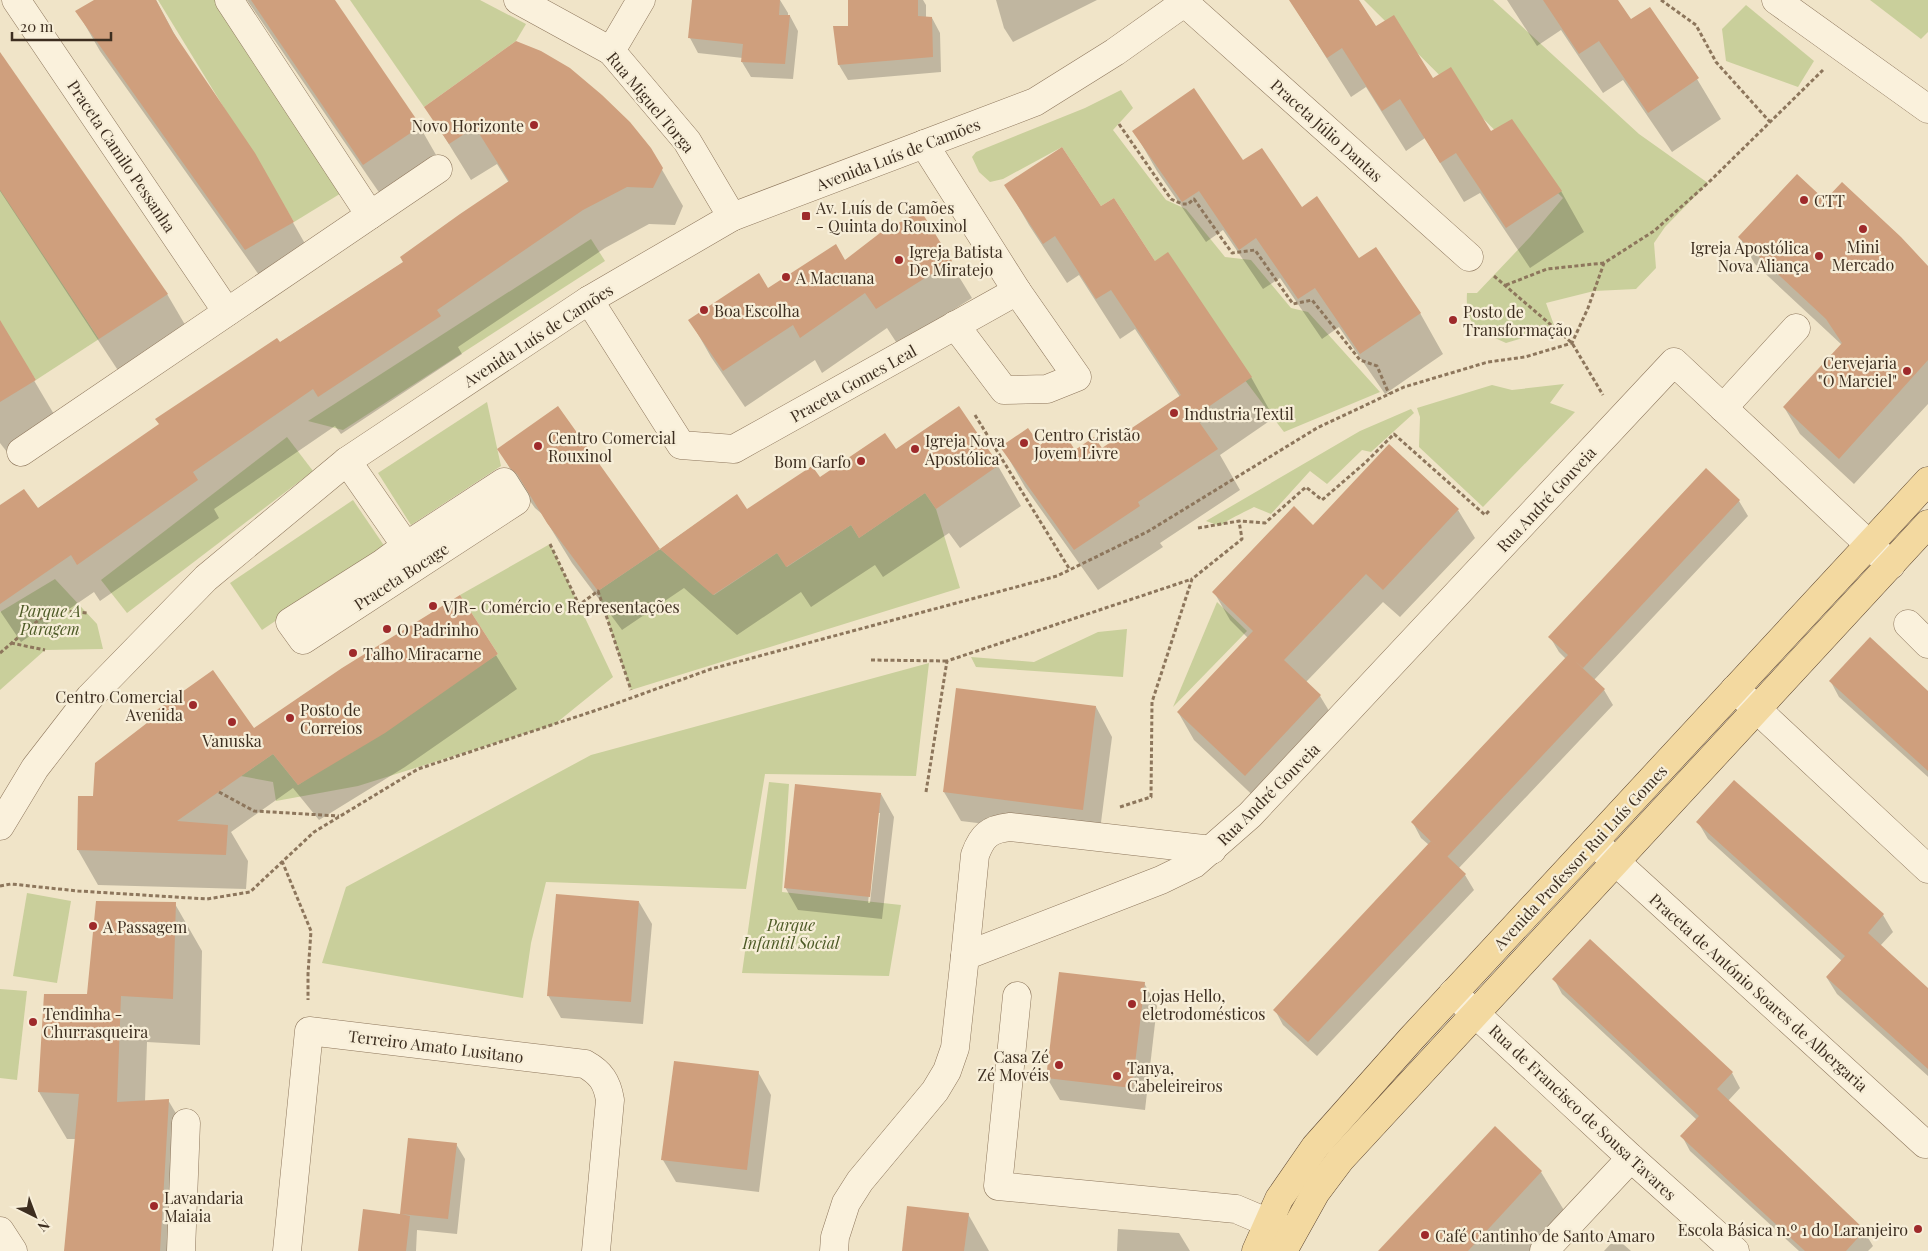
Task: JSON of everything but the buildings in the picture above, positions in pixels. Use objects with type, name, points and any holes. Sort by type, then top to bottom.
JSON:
[{"type":"main road","name":"Avenida Professor Rui Luís Gomes","points":[[1281,1236],[1279,1199],[1315,1147],[1453,993],[1928,481]]},
{"type":"main road","name":"Avenida Professor Rui Luís Gomes","points":[[1256,1251],[1281,1236],[1340,1160],[1928,524]]},
{"type":"street","name":"Praceta Camilo Pessanha","points":[[16,0],[227,312]]},
{"type":"street","points":[[229,0],[370,215]]},
{"type":"street","name":"Rua Miguel Torga","points":[[518,0],[612,51],[687,141],[732,217]]},
{"type":"street","points":[[612,51],[640,0]]},
{"type":"street","points":[[1776,0],[1928,110]]},
{"type":"street","name":"Avenida Luís de Camões","points":[[0,826],[35,768],[90,697],[206,578],[347,462],[589,300],[732,217],[1035,102],[1115,52],[1187,2]]},
{"type":"street","name":"Praceta Júlio Dantas","points":[[1187,2],[1469,258]]},
{"type":"street","points":[[924,144],[1017,291],[1077,376],[1048,389],[1004,390],[955,325]]},
{"type":"street","points":[[21,452],[438,169]]},
{"type":"street","name":"Praceta Gomes Leal","points":[[589,300],[681,445],[734,449],[1017,291]]},
{"type":"street","points":[[1723,408],[1796,328]]},
{"type":"street","name":"Rua André Gouveia","points":[[1212,850],[1250,815],[1674,362],[1890,565]]},
{"type":"street","name":"Praceta Bocage","points":[[347,462],[406,546]]},
{"type":"street","name":"Praceta Bocage","points":[[504,482],[516,501],[303,640],[290,622],[383,563],[406,546],[504,482]]},
{"type":"street","points":[[1908,624],[1928,644]]},
{"type":"street","points":[[1735,689],[1928,869]]},
{"type":"street","points":[[834,1251],[846,1203],[860,1181],[935,1091],[947,1071],[955,1048],[975,854],[979,843],[987,834],[996,828],[1010,827],[1212,850]]},
{"type":"street","name":"Praceta de António Soares de Albergaria","points":[[1594,842],[1925,1144]]},
{"type":"street","points":[[965,956],[1161,880],[1194,864],[1212,850]]},
{"type":"street","name":"Rua de Francisco de Sousa Tavares","points":[[1453,993],[1734,1251]]},
{"type":"street","points":[[1017,996],[998,1186],[1236,1209],[1281,1236]]},
{"type":"street","name":"Terreiro Amato Lusitano","points":[[287,1251],[309,1030],[585,1064],[598,1071],[608,1085],[610,1100],[596,1251]]},
{"type":"street","points":[[181,1251],[186,1123]]},
{"type":"street","points":[[1544,1251],[1631,1158]]},
{"type":"street","points":[[0,1231],[13,1251]]},
{"type":"path","points":[[1661,0],[1696,24],[1716,62],[1770,122]]},
{"type":"path","points":[[1506,285],[1547,269],[1604,263],[1654,231],[1708,184],[1827,67]]},
{"type":"path","points":[[1118,124],[1171,199],[1182,204],[1188,204],[1194,199],[1232,253],[1255,250],[1293,304],[1312,300],[1360,360],[1377,366],[1389,394]]},
{"type":"path","points":[[1469,258],[1506,285],[1572,343],[1606,400]]},
{"type":"path","points":[[0,886],[11,884],[78,891],[207,899],[250,892],[314,832],[418,769],[592,712],[711,669],[1057,576],[1147,532],[1316,428],[1389,394],[1488,362],[1525,357],[1572,343],[1588,308],[1604,263]]},
{"type":"path","points":[[975,415],[1070,570]]},
{"type":"path","points":[[1198,528],[1239,521],[1265,523],[1306,487],[1322,500],[1366,462],[1394,434],[1485,515],[1492,508]]},
{"type":"path","points":[[871,660],[947,661],[1192,579],[1242,539],[1239,521]]},
{"type":"path","points":[[550,544],[579,604],[598,591],[631,690]]},
{"type":"path","points":[[1116,808],[1151,797],[1152,702],[1192,579]]},
{"type":"path","points":[[0,653],[41,618],[57,610],[87,613]]},
{"type":"path","points":[[12,643],[45,650]]},
{"type":"path","points":[[926,792],[947,661]]},
{"type":"path","points":[[219,792],[254,811],[340,816]]},
{"type":"path","points":[[282,861],[311,931],[308,974]]},
{"type":"green space","points":[[158,0],[226,0],[343,192],[294,222]]},
{"type":"green space","points":[[350,0],[480,0],[526,24],[516,41],[424,107]]},
{"type":"green space","points":[[1364,0],[1493,0],[1639,134],[1708,183],[1665,227],[1654,243],[1656,268],[1636,289],[1594,291],[1546,303],[1555,328],[1506,343],[1475,326],[1468,313],[1467,293],[1477,293],[1530,237],[1563,198]]},
{"type":"green space","points":[[1870,0],[1928,0],[1928,32],[1921,39]]},
{"type":"green space","points":[[1746,5],[1814,61],[1798,87],[1726,61],[1722,29]]},
{"type":"green space","points":[[1121,90],[1133,108],[1113,130],[1166,200],[1186,209],[1225,257],[1251,260],[1291,308],[1308,312],[1380,392],[1284,432],[1155,261],[1114,198],[1101,206],[1062,147],[1003,179],[990,182],[979,172],[972,157],[976,152],[1085,108]]},
{"type":"green space","points":[[0,188],[99,339],[36,380],[0,326]]},
{"type":"green space","points":[[591,239],[605,261],[343,430],[308,421]]},
{"type":"green space","points":[[1564,384],[1550,403],[1575,412],[1483,507],[1419,447],[1420,417],[1417,408],[1492,385],[1512,390]]},
{"type":"green space","points":[[487,402],[501,466],[411,525],[378,473]]},
{"type":"green space","points":[[1411,409],[1414,413],[1371,452],[1362,450],[1327,484],[1310,471],[1271,514],[1254,507],[1220,526],[1206,521],[1360,431]]},
{"type":"green space","points":[[287,437],[313,471],[127,613],[101,580]]},
{"type":"green space","points":[[925,493],[936,509],[960,588],[631,690],[598,591],[660,549],[714,595],[777,553],[787,567],[851,525],[859,538]]},
{"type":"green space","points":[[353,500],[385,547],[262,630],[230,583]]},
{"type":"green space","points":[[550,544],[613,677],[555,724],[358,786],[276,801],[273,782],[241,776],[273,754],[298,785],[498,654],[460,595]]},
{"type":"green space","name":"Parque A Paragem","points":[[55,579],[97,624],[103,649],[45,650],[0,690],[0,612]]},
{"type":"green space","points":[[1217,602],[1247,631],[1173,707]]},
{"type":"green space","points":[[1127,629],[1123,677],[976,667],[971,657],[1034,662],[1098,632]]},
{"type":"green space","points":[[929,663],[916,776],[765,774],[746,889],[546,882],[531,943],[523,998],[322,963],[346,887],[591,755]]},
{"type":"green space","name":"Parque Infantil Social","points":[[769,782],[789,784],[782,892],[901,905],[889,976],[742,973]]},
{"type":"green space","points":[[27,893],[71,901],[57,983],[13,976]]},
{"type":"green space","points":[[0,989],[27,991],[17,1080],[0,1078]]},
{"type":"place","name":"Novo Horizonte","points":[[534,125]]},
{"type":"place","name":"CTT","points":[[1804,200]]},
{"type":"place","name":"Av. Luís de Camões - Quinta do Rouxinol","points":[[806,216]]},
{"type":"place","name":"Mini Mercado","points":[[1863,229]]},
{"type":"place","name":"Igreja Apostólica Nova Aliança","points":[[1819,256]]},
{"type":"place","name":"Igreja Batista De Miratejo","points":[[899,260]]},
{"type":"place","name":"A Macuana","points":[[786,277]]},
{"type":"place","name":"Boa Escolha","points":[[704,310]]},
{"type":"place","name":"Posto de Transformação","points":[[1453,320]]},
{"type":"place","name":"Cervejaria \"O Marciel\"","points":[[1907,371]]},
{"type":"place","name":"Industria Textil","points":[[1174,413]]},
{"type":"place","name":"Centro Cristão Jovem Livre","points":[[1024,443]]},
{"type":"place","name":"Centro Comercial Rouxinol","points":[[538,446]]},
{"type":"place","name":"Igreja Nova Apostólica","points":[[915,449]]},
{"type":"place","name":"Bom Garfo","points":[[861,461]]},
{"type":"place","name":"VJR- Comércio e Representações","points":[[433,606]]},
{"type":"place","name":"O Padrinho","points":[[387,629]]},
{"type":"place","name":"Talho Miracarne","points":[[353,653]]},
{"type":"place","name":"Centro Comercial Avenida","points":[[193,705]]},
{"type":"place","name":"Posto de Correios","points":[[290,718]]},
{"type":"place","name":"Vanuska","points":[[232,722]]},
{"type":"place","name":"A Passagem","points":[[93,926]]},
{"type":"place","name":"Lojas Hello, eletrodomésticos","points":[[1132,1004]]},
{"type":"place","name":"Tendinha - Churrasqueira","points":[[33,1022]]},
{"type":"place","name":"Casa Zé Zé Movéis","points":[[1059,1065]]},
{"type":"place","name":"Tanya, Cabeleireiros","points":[[1117,1076]]},
{"type":"place","name":"Lavandaria Maiaia","points":[[154,1206]]},
{"type":"place","name":"Escola Básica n.º 1 do Laranjeiro","points":[[1918,1229]]},
{"type":"place","name":"Café Cantinho de Santo Amaro","points":[[1425,1235]]}]
